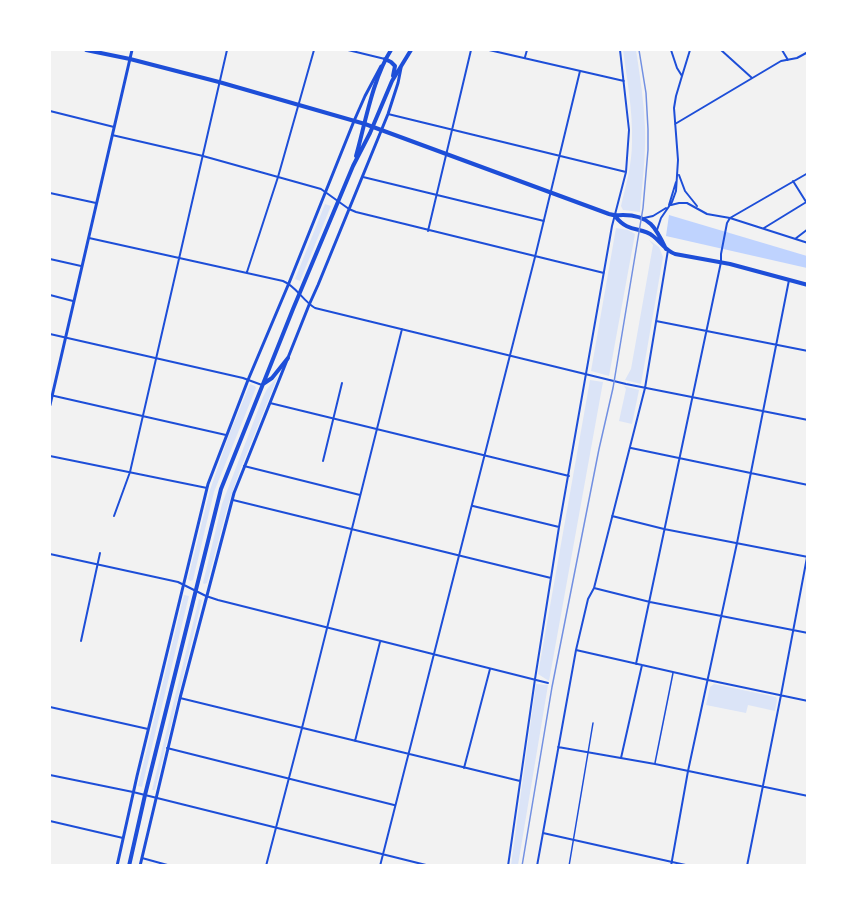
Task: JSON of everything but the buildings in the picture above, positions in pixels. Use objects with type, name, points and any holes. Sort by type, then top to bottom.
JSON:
[{"type":"main road","points":[[86,50],[219,82],[365,124],[615,216],[628,227],[651,234],[667,250],[682,256],[720,262],[807,285]]},
{"type":"main road","points":[[354,166],[384,59],[391,50]]},
{"type":"main road","points":[[129,866],[220,489],[354,166],[392,81],[411,50]]},
{"type":"main road","points":[[384,59],[395,66],[392,81]]},
{"type":"main road","points":[[615,216],[622,214],[641,218],[652,224],[667,250]]},
{"type":"main road","points":[[262,385],[272,378],[288,358]]},
{"type":"street","points":[[50,405],[132,50]]},
{"type":"street","points":[[114,516],[130,472],[227,50]]},
{"type":"street","points":[[247,272],[278,177],[314,50]]},
{"type":"street","points":[[117,866],[207,488],[248,380],[354,121],[384,59],[348,50]]},
{"type":"street","points":[[428,231],[471,50]]},
{"type":"street","points":[[489,50],[624,81]]},
{"type":"street","points":[[525,57],[527,50]]},
{"type":"street","points":[[508,866],[551,578],[612,226],[626,172],[629,129],[620,50]]},
{"type":"street","points":[[671,50],[682,76]]},
{"type":"street","points":[[657,231],[677,179],[674,113],[676,96],[690,50]]},
{"type":"street","points":[[721,50],[753,78]]},
{"type":"street","points":[[782,50],[788,60]]},
{"type":"street","points":[[675,124],[781,61],[797,58],[807,52]]},
{"type":"street","points":[[140,866],[167,748],[232,500],[309,304],[388,114],[401,66]]},
{"type":"street","points":[[380,866],[473,506],[580,71]]},
{"type":"street","points":[[50,111],[114,127]]},
{"type":"street","points":[[388,114],[626,172]]},
{"type":"street","points":[[112,135],[203,156],[321,189],[356,212],[604,273]]},
{"type":"street","points":[[678,170],[685,191],[707,214],[764,228],[807,243]]},
{"type":"street","points":[[636,664],[726,226],[730,219],[807,173]]},
{"type":"street","points":[[363,176],[544,221]]},
{"type":"street","points":[[764,228],[807,203],[793,181]]},
{"type":"street","points":[[50,193],[96,203]]},
{"type":"street","points":[[641,218],[653,216],[668,207],[683,202],[699,208]]},
{"type":"street","points":[[795,239],[807,229]]},
{"type":"street","points":[[89,238],[283,281],[315,308],[645,388],[807,420]]},
{"type":"street","points":[[537,866],[576,650],[645,388],[667,250]]},
{"type":"street","points":[[50,259],[81,266]]},
{"type":"street","points":[[671,863],[789,279]]},
{"type":"street","points":[[50,295],[73,301]]},
{"type":"street","points":[[656,321],[807,351]]},
{"type":"street","points":[[266,866],[402,329]]},
{"type":"street","points":[[50,334],[262,385]]},
{"type":"street","points":[[322,461],[342,383]]},
{"type":"street","points":[[51,395],[226,435]]},
{"type":"street","points":[[270,403],[569,476]]},
{"type":"street","points":[[630,448],[807,485]]},
{"type":"street","points":[[50,456],[207,488]]},
{"type":"street","points":[[244,466],[360,495]]},
{"type":"street","points":[[232,500],[551,578]]},
{"type":"street","points":[[473,506],[560,526]]},
{"type":"street","points":[[612,516],[664,529],[807,557]]},
{"type":"street","points":[[747,866],[807,552]]},
{"type":"street","points":[[81,641],[100,553]]},
{"type":"street","points":[[50,554],[178,582],[206,596],[548,683]]},
{"type":"street","points":[[594,588],[650,602],[807,633]]},
{"type":"street","points":[[355,741],[380,642]]},
{"type":"street","points":[[576,650],[807,701]]},
{"type":"street","points":[[621,758],[642,665]]},
{"type":"street","points":[[464,768],[490,669]]},
{"type":"street","points":[[563,687],[568,688]]},
{"type":"street","points":[[180,698],[520,781]]},
{"type":"street","points":[[50,707],[148,729]]},
{"type":"street","points":[[558,747],[655,764],[807,796]]},
{"type":"street","points":[[167,748],[395,805]]},
{"type":"street","points":[[50,775],[133,792],[430,866]]},
{"type":"street","points":[[50,821],[123,838]]},
{"type":"street","points":[[543,833],[690,866]]},
{"type":"street","points":[[142,858],[171,866]]},
{"type":"lane","points":[[655,764],[674,672]]},
{"type":"lane","points":[[570,866],[593,723]]},
{"type":"shaded area","points":[[623,50],[636,50],[643,99],[645,149],[640,212],[623,210],[621,206],[632,150],[631,107]]},
{"type":"shaded area","points":[[325,204],[331,206],[300,281],[295,279]]},
{"type":"shaded area","points":[[616,228],[635,234],[609,376],[591,371]]},
{"type":"shaded area","points":[[649,240],[659,247],[663,257],[641,384],[625,380],[631,369],[653,245]]},
{"type":"shaded area","points":[[278,376],[240,470],[207,583],[204,584],[222,504],[263,397]]},
{"type":"shaded area","points":[[590,380],[603,382],[549,681],[538,674]]},
{"type":"shaded area","points":[[250,384],[256,388],[214,492],[193,580],[190,581],[188,579],[210,490]]},
{"type":"shaded area","points":[[624,386],[639,390],[632,424],[619,421],[626,389]]},
{"type":"shaded area","points":[[184,595],[189,596],[142,787],[138,786]]},
{"type":"shaded area","points":[[199,599],[202,600],[155,790],[152,790]]},
{"type":"shaded area","points":[[536,684],[548,685],[518,865],[511,865]]},
{"type":"shaded area","points":[[714,684],[776,697],[775,711],[748,705],[746,713],[706,705],[710,687]]},
{"type":"water","points":[[669,215],[807,256],[807,268],[666,236]]},
{"type":"railway","points":[[522,866],[552,687],[613,388],[643,208],[648,129],[646,93],[639,50]]}]
